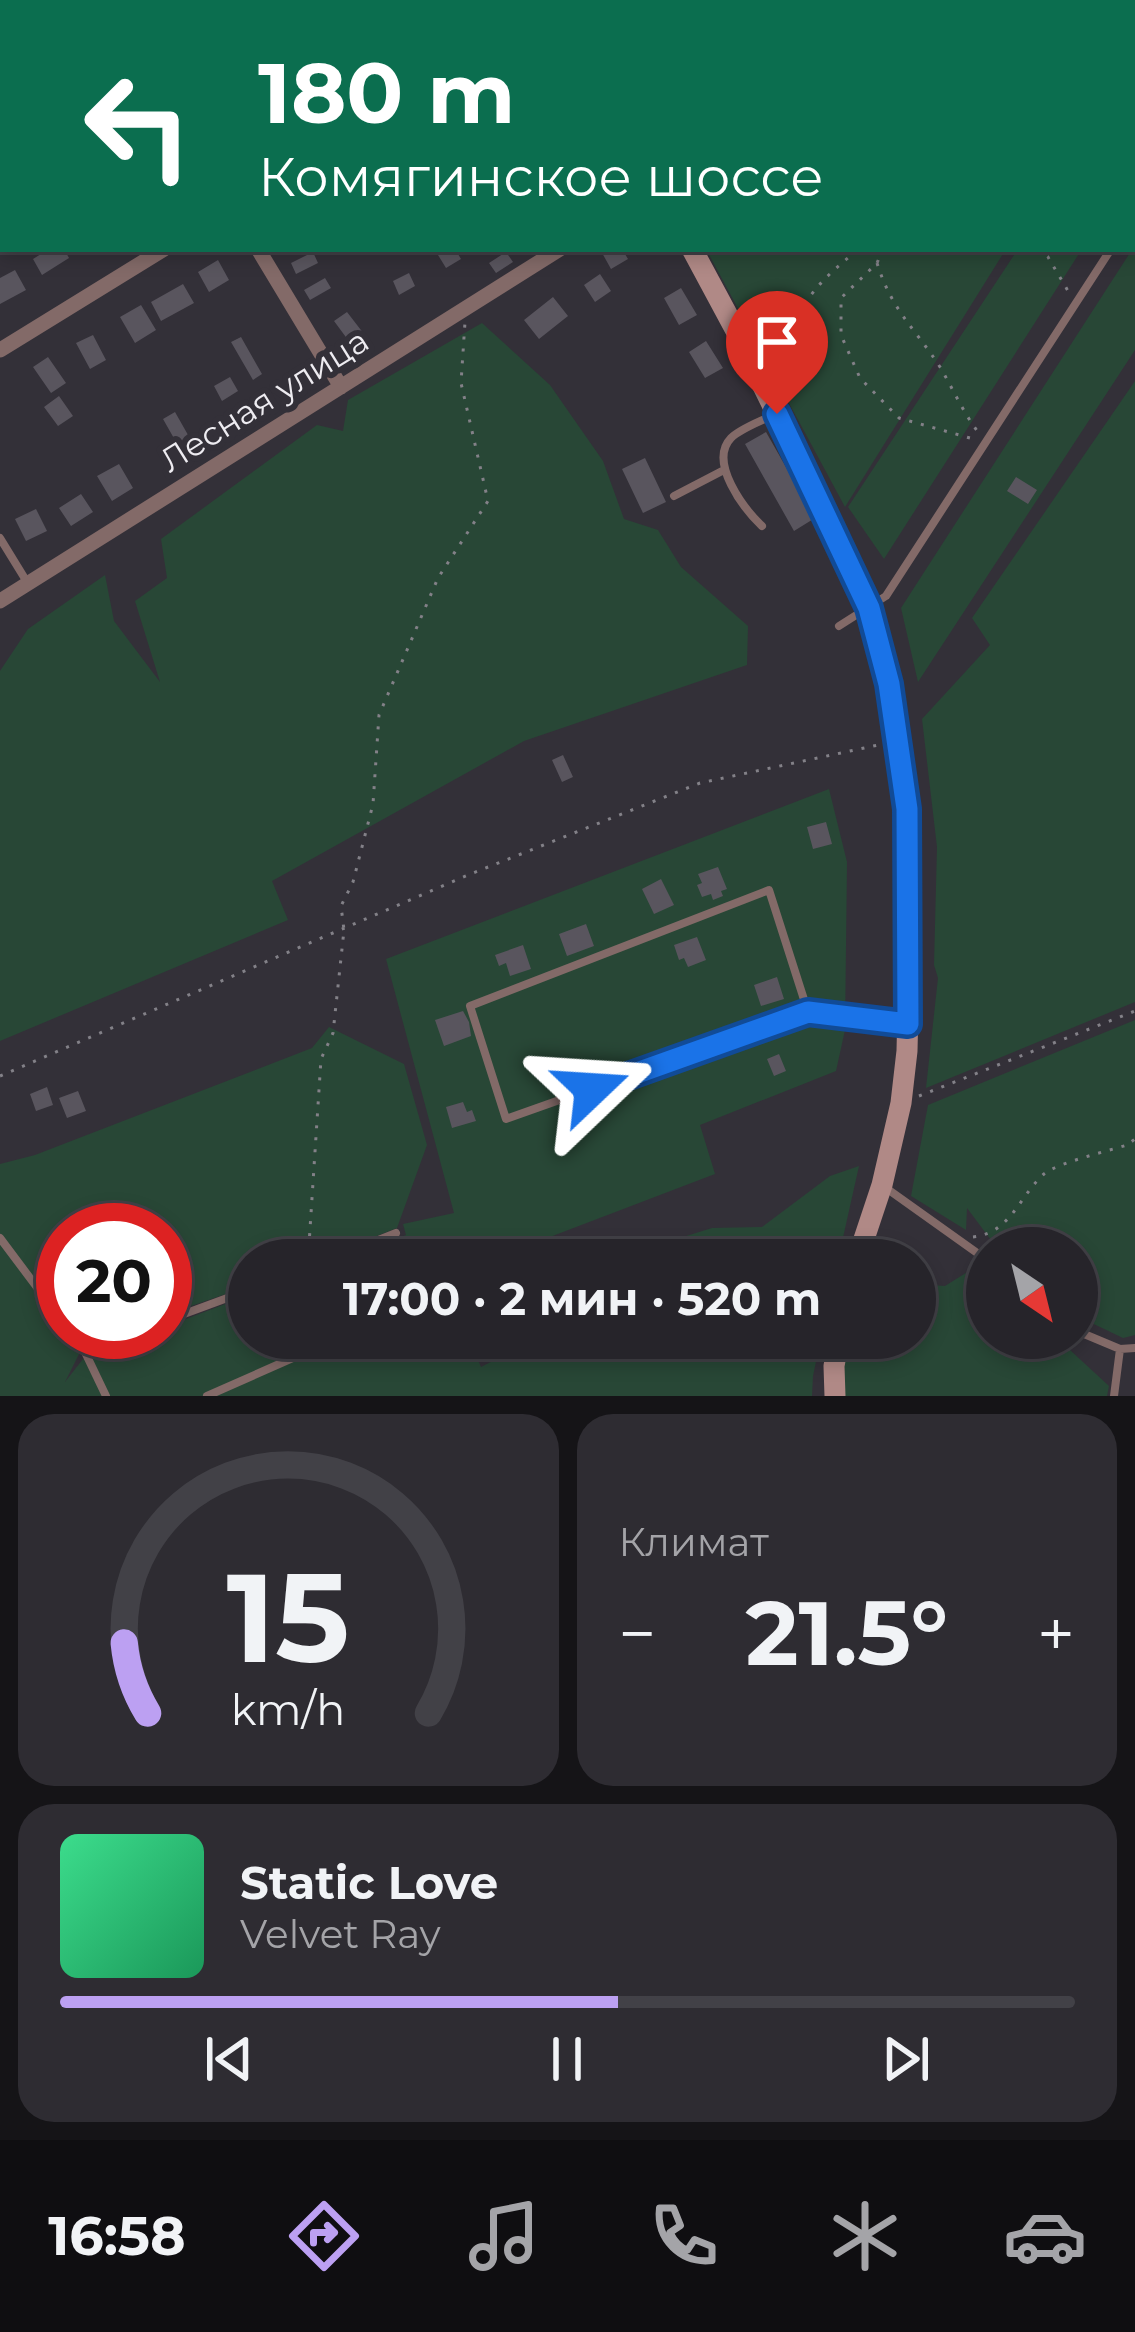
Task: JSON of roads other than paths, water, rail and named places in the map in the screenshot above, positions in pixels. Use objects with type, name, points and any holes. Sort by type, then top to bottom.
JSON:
[{"type":"street","points":[[0,350],[159,252]]},
{"type":"street","points":[[260,252],[341,387]]},
{"type":"street","name":"Лесная улица","points":[[0,601],[555,252]]},
{"type":"street","points":[[694,252],[869,608],[889,684],[907,809],[908,1024],[901,1103],[864,1239]]},
{"type":"street","points":[[835,1359],[835,1396]]},
{"type":"lane","points":[[838,626],[886,596],[1109,252]]},
{"type":"lane","points":[[761,526],[746,511],[724,470],[724,448],[732,437],[777,414]]},
{"type":"lane","points":[[674,496],[724,470]]},
{"type":"lane","points":[[0,538],[28,584]]},
{"type":"lane","points":[[808,1012],[769,890],[470,1006],[506,1119],[808,1012],[908,1024]]},
{"type":"lane","points":[[882,1185],[966,1244]]},
{"type":"lane","points":[[381,1239],[396,1233]]},
{"type":"lane","points":[[0,1238],[36,1286]]},
{"type":"lane","points":[[192,1311],[228,1298]]},
{"type":"lane","points":[[1098,1340],[1120,1349],[1135,1348]]},
{"type":"lane","points":[[1114,1396],[1120,1349]]},
{"type":"lane","points":[[88,1359],[106,1396]]},
{"type":"lane","points":[[207,1396],[291,1359]]}]
